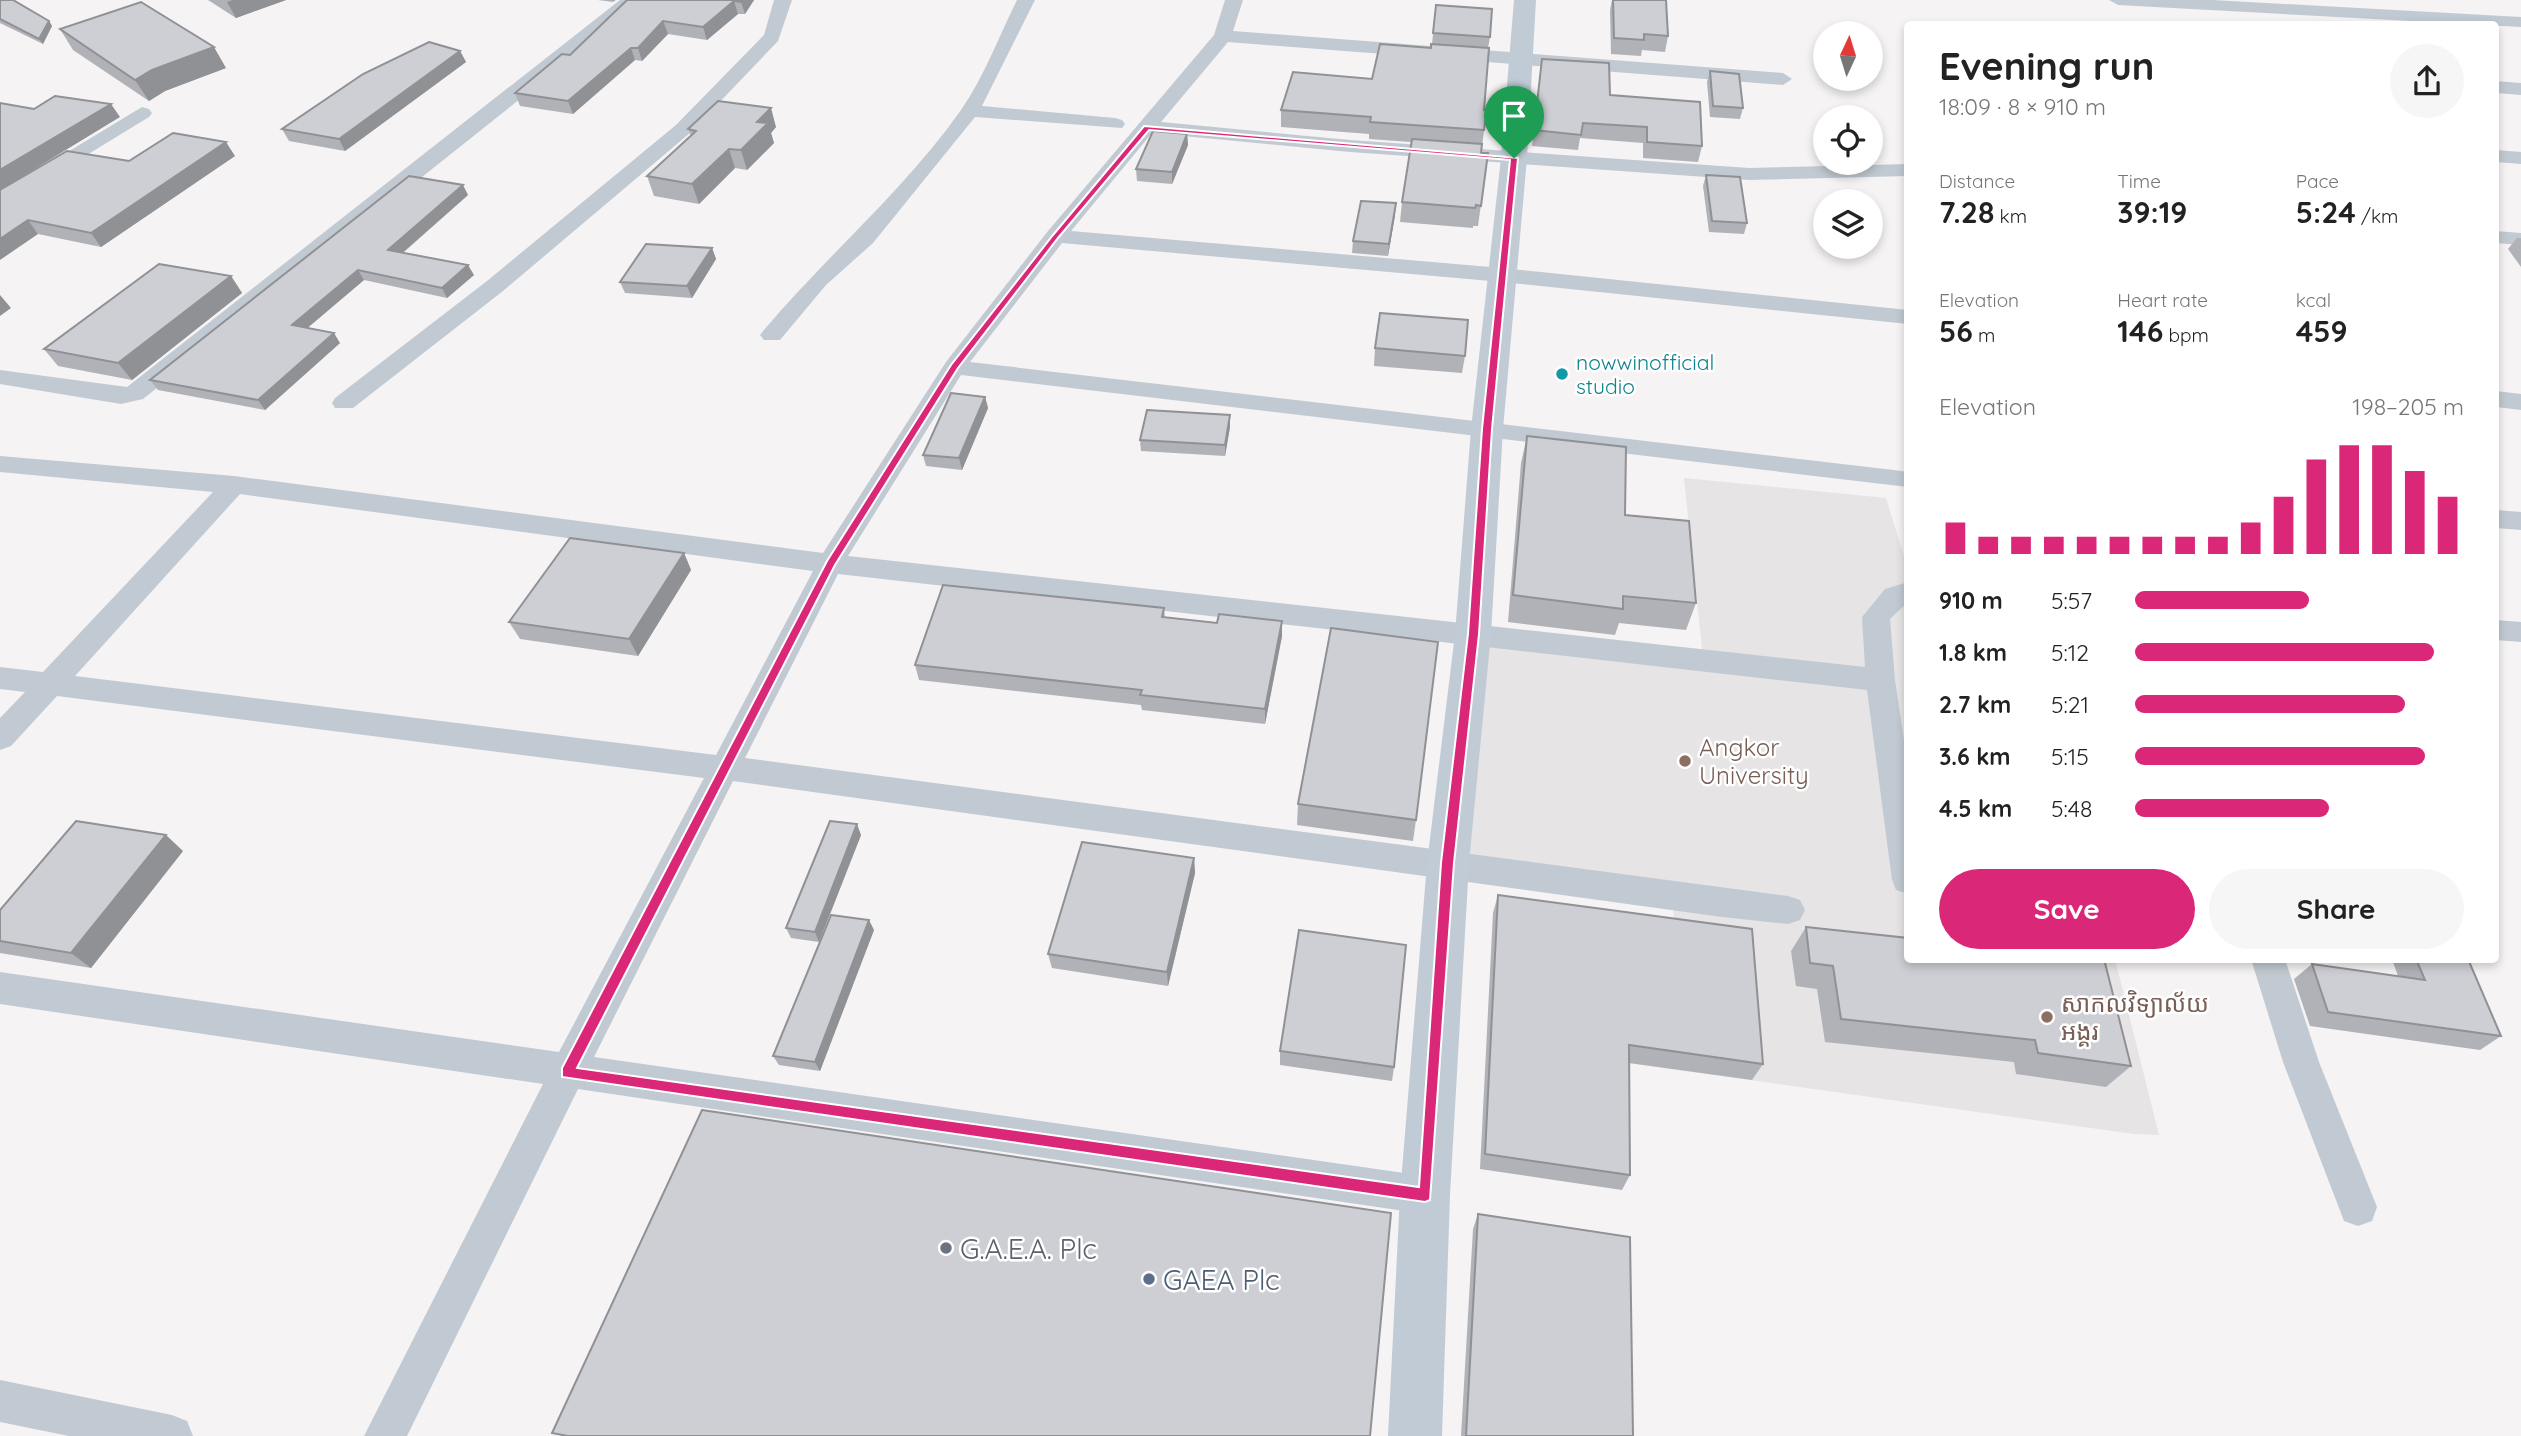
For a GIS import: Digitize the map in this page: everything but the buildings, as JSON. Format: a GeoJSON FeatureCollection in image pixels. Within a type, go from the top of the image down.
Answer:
{"type":"FeatureCollection","features":[{"type":"Feature","properties":{"kind":"street"},"geometry":{"type":"LineString","coordinates":[[0,377],[121,396],[134,394],[607,21],[630,0]]}},
{"type":"Feature","properties":{"kind":"street"},"geometry":{"type":"LineString","coordinates":[[344,403],[495,286],[683,129],[772,37],[783,0]]}},
{"type":"Feature","properties":{"kind":"street"},"geometry":{"type":"LineString","coordinates":[[772,335],[818,280],[865,238],[970,111],[1026,0]]}},
{"type":"Feature","properties":{"kind":"street"},"geometry":{"type":"LineString","coordinates":[[386,1436],[567,1073],[830,564],[954,367],[1056,236],[1223,36],[1234,0]]}},
{"type":"Feature","properties":{"kind":"street"},"geometry":{"type":"LineString","coordinates":[[1415,1436],[1425,1195],[1448,863],[1473,634],[1487,429],[1514,158],[1525,0]]}},
{"type":"Feature","properties":{"kind":"street"},"geometry":{"type":"LineString","coordinates":[[2118,0],[2343,6],[2451,21]]}},
{"type":"Feature","properties":{"kind":"street"},"geometry":{"type":"LineString","coordinates":[[2499,22],[2521,22]]}},
{"type":"Feature","properties":{"kind":"street"},"geometry":{"type":"LineString","coordinates":[[1223,36],[1783,79]]}},
{"type":"Feature","properties":{"kind":"street"},"geometry":{"type":"LineString","coordinates":[[2499,88],[2521,89]]}},
{"type":"Feature","properties":{"kind":"street"},"geometry":{"type":"LineString","coordinates":[[970,111],[1115,124]]}},
{"type":"Feature","properties":{"kind":"street"},"geometry":{"type":"LineString","coordinates":[[0,202],[142,113]]}},
{"type":"Feature","properties":{"kind":"street"},"geometry":{"type":"LineString","coordinates":[[1147,127],[1514,158],[1749,174],[1788,174],[1842,168],[1904,170]]}},
{"type":"Feature","properties":{"kind":"street"},"geometry":{"type":"LineString","coordinates":[[2499,156],[2521,158]]}},
{"type":"Feature","properties":{"kind":"street"},"geometry":{"type":"LineString","coordinates":[[1056,236],[1502,275],[1904,317]]}},
{"type":"Feature","properties":{"kind":"street"},"geometry":{"type":"LineString","coordinates":[[2499,237],[2521,239]]}},
{"type":"Feature","properties":{"kind":"street"},"geometry":{"type":"LineString","coordinates":[[954,367],[1902,480]]}},
{"type":"Feature","properties":{"kind":"street"},"geometry":{"type":"LineString","coordinates":[[2499,399],[2521,402]]}},
{"type":"Feature","properties":{"kind":"street"},"geometry":{"type":"LineString","coordinates":[[0,464],[234,485],[830,564],[1880,680]]}},
{"type":"Feature","properties":{"kind":"street"},"geometry":{"type":"LineString","coordinates":[[0,738],[234,485]]}},
{"type":"Feature","properties":{"kind":"street"},"geometry":{"type":"LineString","coordinates":[[2499,519],[2521,521]]}},
{"type":"Feature","properties":{"kind":"street"},"geometry":{"type":"LineString","coordinates":[[1904,593],[1895,596],[1876,617],[1880,680],[1904,851]]}},
{"type":"Feature","properties":{"kind":"street"},"geometry":{"type":"LineString","coordinates":[[2499,630],[2521,632]]}},
{"type":"Feature","properties":{"kind":"street"},"geometry":{"type":"LineString","coordinates":[[0,678],[723,767],[1448,863],[1672,898],[1788,910]]}},
{"type":"Feature","properties":{"kind":"street"},"geometry":{"type":"LineString","coordinates":[[2269,963],[2301,1062],[2358,1207]]}},
{"type":"Feature","properties":{"kind":"street"},"geometry":{"type":"LineString","coordinates":[[0,988],[567,1073],[1425,1195]]}},
{"type":"Feature","properties":{"kind":"street"},"geometry":{"type":"LineString","coordinates":[[0,1401],[172,1436]]}},
{"type":"Feature","properties":{"kind":"shaded area","name":"Angkor University"},"geometry":{"type":"Polygon","coordinates":[[[1684,478],[1886,498],[1904,556],[1904,963],[2116,963],[2159,1135],[2134,1134],[1621,1062],[1676,938],[1672,898],[1454,863],[1473,634],[1703,658],[1684,478]]]}},
{"type":"Feature","properties":{"kind":"place","name":"nowwinofficial studio"},"geometry":{"type":"Point","coordinates":[1562,374]}},
{"type":"Feature","properties":{"kind":"place","name":"Angkor University"},"geometry":{"type":"Point","coordinates":[1685,761]}},
{"type":"Feature","properties":{"kind":"place","name":"សាកលវិទ្យាល័យ អង្គរ"},"geometry":{"type":"Point","coordinates":[2047,1017]}},
{"type":"Feature","properties":{"kind":"place","name":"G.A.E.A. Plc"},"geometry":{"type":"Point","coordinates":[946,1248]}},
{"type":"Feature","properties":{"kind":"place","name":"GAEA Plc"},"geometry":{"type":"Point","coordinates":[1149,1279]}},
{"type":"Feature","properties":{"kind":"route"},"geometry":{"type":"LineString","coordinates":[[1147,127],[1514,158],[1487,429],[1473,634],[1448,863],[1425,1195],[567,1073],[830,564],[954,367],[1056,236],[1147,127]]}}]}
